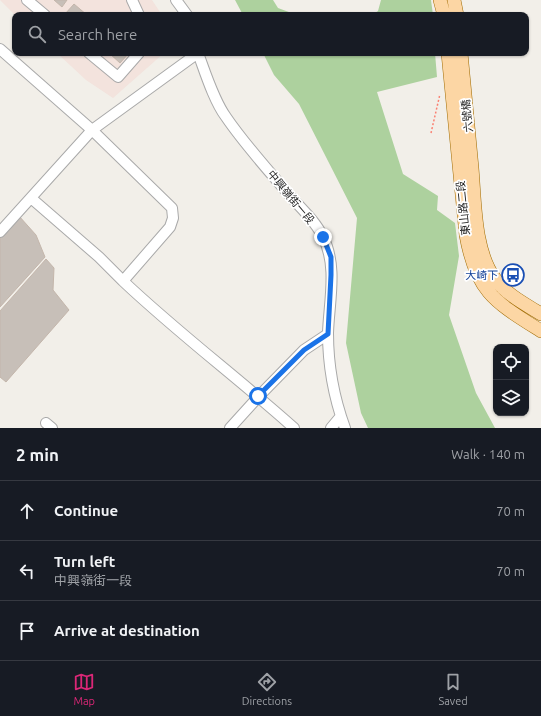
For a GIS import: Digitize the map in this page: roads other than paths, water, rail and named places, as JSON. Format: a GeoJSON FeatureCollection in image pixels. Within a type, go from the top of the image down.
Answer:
{"type":"FeatureCollection","features":[{"type":"Feature","properties":{"kind":"main road"},"geometry":{"type":"LineString","coordinates":[[440,0],[443,12]]}},
{"type":"Feature","properties":{"kind":"main road"},"geometry":{"type":"LineString","coordinates":[[454,0],[456,12]]}},
{"type":"Feature","properties":{"kind":"main road","name":"東山路二段"},"geometry":{"type":"LineString","coordinates":[[448,56],[466,235],[472,264],[486,290],[496,301],[541,331]]}},
{"type":"Feature","properties":{"kind":"main road","name":"六號橋"},"geometry":{"type":"LineString","coordinates":[[461,56],[473,179]]}},
{"type":"Feature","properties":{"kind":"main road","name":"東山路二段"},"geometry":{"type":"LineString","coordinates":[[473,179],[479,235],[482,251],[488,266],[495,279],[506,290],[541,314]]}},
{"type":"Feature","properties":{"kind":"street"},"geometry":{"type":"LineString","coordinates":[[27,0],[41,12]]}},
{"type":"Feature","properties":{"kind":"street"},"geometry":{"type":"LineString","coordinates":[[132,0],[138,12]]}},
{"type":"Feature","properties":{"kind":"street"},"geometry":{"type":"LineString","coordinates":[[176,0],[185,12]]}},
{"type":"Feature","properties":{"kind":"street"},"geometry":{"type":"LineString","coordinates":[[0,49],[92,130],[172,208],[173,218],[170,227],[123,281]]}},
{"type":"Feature","properties":{"kind":"street"},"geometry":{"type":"LineString","coordinates":[[93,56],[118,77],[136,56]]}},
{"type":"Feature","properties":{"kind":"street"},"geometry":{"type":"LineString","coordinates":[[0,232],[92,130],[194,56]]}},
{"type":"Feature","properties":{"kind":"street","name":"中興嶺街一段"},"geometry":{"type":"LineString","coordinates":[[199,56],[225,116],[312,221],[323,237],[331,257],[328,334],[332,377],[345,428]]}},
{"type":"Feature","properties":{"kind":"street"},"geometry":{"type":"LineString","coordinates":[[31,198],[98,257],[154,310],[258,396],[294,428]]}},
{"type":"Feature","properties":{"kind":"street"},"geometry":{"type":"LineString","coordinates":[[230,428],[258,396],[304,350],[328,334]]}},
{"type":"Feature","properties":{"kind":"street"},"geometry":{"type":"LineString","coordinates":[[331,428],[341,416]]}},
{"type":"Feature","properties":{"kind":"place","name":"大崎下"},"geometry":{"type":"Point","coordinates":[513,275]}}]}
